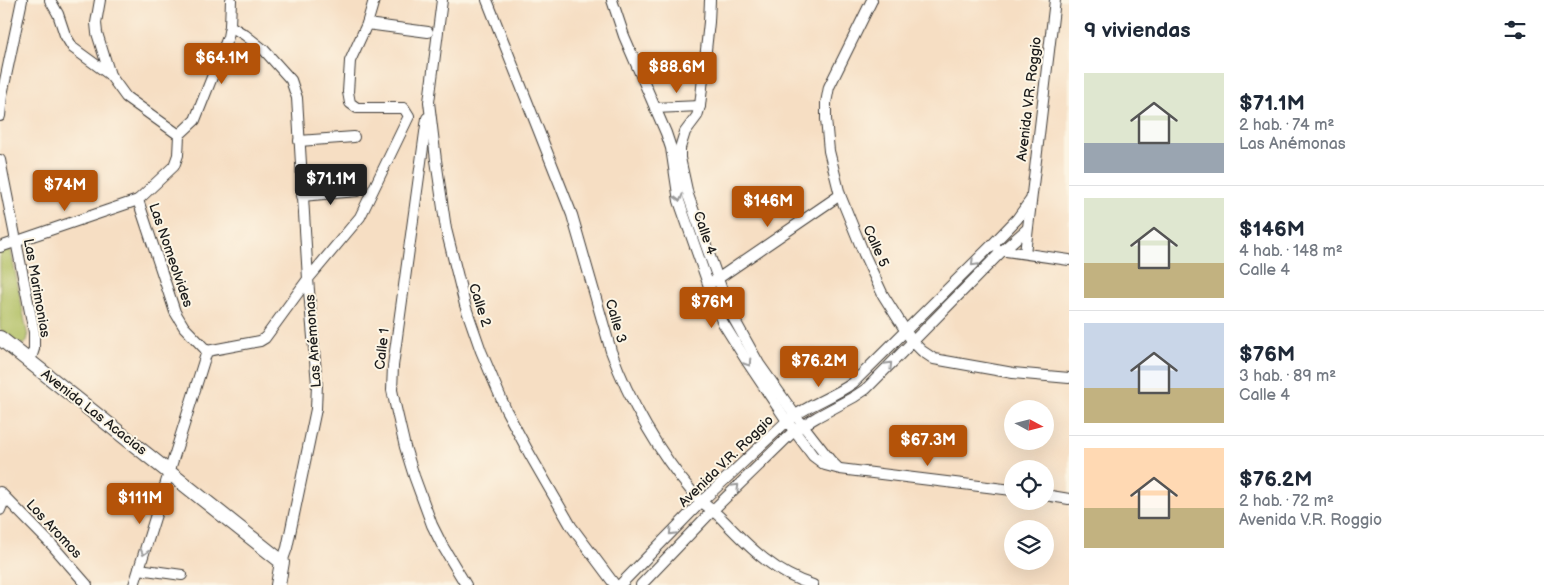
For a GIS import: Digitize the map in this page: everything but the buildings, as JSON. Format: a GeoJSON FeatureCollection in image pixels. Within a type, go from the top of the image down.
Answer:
{"type":"FeatureCollection","features":[{"type":"Feature","properties":{"kind":"street"},"geometry":{"type":"LineString","coordinates":[[0,116],[2,95],[22,0]]}},
{"type":"Feature","properties":{"kind":"street"},"geometry":{"type":"LineString","coordinates":[[50,0],[58,14],[65,35],[73,48],[110,75],[126,97],[179,135],[195,120],[228,37],[231,0]]}},
{"type":"Feature","properties":{"kind":"street"},"geometry":{"type":"LineString","coordinates":[[100,0],[96,23],[97,33],[110,75]]}},
{"type":"Feature","properties":{"kind":"street","name":"Las Anémonas"},"geometry":{"type":"LineString","coordinates":[[278,585],[316,409],[317,384],[308,278],[360,217],[409,116],[404,108],[357,108],[350,102],[348,92],[350,61],[367,24],[374,0]]}},
{"type":"Feature","properties":{"kind":"street","name":"Calle 2"},"geometry":{"type":"LineString","coordinates":[[442,0],[429,102],[446,229],[457,279],[489,370],[506,410],[558,506],[615,585]]}},
{"type":"Feature","properties":{"kind":"street","name":"Calle 3"},"geometry":{"type":"LineString","coordinates":[[487,0],[572,214],[618,372],[646,424],[679,474],[701,502],[719,516],[737,536],[760,556],[797,580],[813,585]]}},
{"type":"Feature","properties":{"kind":"street","name":"Calle 4"},"geometry":{"type":"LineString","coordinates":[[612,0],[624,36],[666,133],[671,148],[679,201],[713,281],[791,418],[799,427],[813,456],[831,467],[840,469],[1004,489]]}},
{"type":"Feature","properties":{"kind":"street"},"geometry":{"type":"LineString","coordinates":[[666,133],[685,132],[697,116],[700,106],[710,0]]}},
{"type":"Feature","properties":{"kind":"street","name":"Calle 5"},"geometry":{"type":"LineString","coordinates":[[872,0],[829,87],[826,103],[826,132],[840,195],[876,280],[905,331],[912,341],[928,356],[944,361],[1013,372],[1069,378]]}},
{"type":"Feature","properties":{"kind":"street","name":"Avenida V.R. Roggio"},"geometry":{"type":"LineString","coordinates":[[1025,253],[1055,0]]}},
{"type":"Feature","properties":{"kind":"street"},"geometry":{"type":"LineString","coordinates":[[367,24],[428,32]]}},
{"type":"Feature","properties":{"kind":"street"},"geometry":{"type":"LineString","coordinates":[[134,585],[207,351],[260,341],[265,338],[308,278],[297,98],[291,80],[264,50],[246,35],[230,26]]}},
{"type":"Feature","properties":{"kind":"street","name":"Calle 1"},"geometry":{"type":"LineString","coordinates":[[429,102],[393,366],[392,390],[403,440],[424,504],[442,545],[466,585]]}},
{"type":"Feature","properties":{"kind":"street"},"geometry":{"type":"LineString","coordinates":[[655,108],[700,106]]}},
{"type":"Feature","properties":{"kind":"street","name":"Calle 4"},"geometry":{"type":"LineString","coordinates":[[685,132],[680,148],[682,174],[713,281]]}},
{"type":"Feature","properties":{"kind":"street","name":"Las Nomeolvides"},"geometry":{"type":"LineString","coordinates":[[179,135],[178,154],[174,166],[138,200],[175,312],[184,326],[207,351]]}},
{"type":"Feature","properties":{"kind":"street"},"geometry":{"type":"LineString","coordinates":[[299,141],[354,137]]}},
{"type":"Feature","properties":{"kind":"street","name":"Las Marimonias"},"geometry":{"type":"LineString","coordinates":[[0,160],[34,332],[34,349],[30,361]]}},
{"type":"Feature","properties":{"kind":"street"},"geometry":{"type":"LineString","coordinates":[[422,162],[436,160]]}},
{"type":"Feature","properties":{"kind":"street"},"geometry":{"type":"LineString","coordinates":[[302,196],[357,191]]}},
{"type":"Feature","properties":{"kind":"street"},"geometry":{"type":"LineString","coordinates":[[713,281],[840,195]]}},
{"type":"Feature","properties":{"kind":"street"},"geometry":{"type":"LineString","coordinates":[[0,247],[138,200]]}},
{"type":"Feature","properties":{"kind":"street","name":"Avenida V.R. Roggio"},"geometry":{"type":"LineString","coordinates":[[620,585],[701,502],[791,418],[853,383],[992,245],[1017,219],[1030,201]]}},
{"type":"Feature","properties":{"kind":"street","name":"Avenida V.R. Roggio"},"geometry":{"type":"LineString","coordinates":[[641,585],[712,511],[799,427],[866,389],[1002,251],[1027,229]]}},
{"type":"Feature","properties":{"kind":"street"},"geometry":{"type":"LineString","coordinates":[[992,245],[1002,251],[1069,260]]}},
{"type":"Feature","properties":{"kind":"street","name":"Avenida Las Acacias"},"geometry":{"type":"LineString","coordinates":[[0,338],[282,562]]}},
{"type":"Feature","properties":{"kind":"street"},"geometry":{"type":"LineString","coordinates":[[0,510],[2,495]]}},
{"type":"Feature","properties":{"kind":"street","name":"Los Aromos"},"geometry":{"type":"LineString","coordinates":[[2,495],[52,545],[87,585]]}},
{"type":"Feature","properties":{"kind":"street"},"geometry":{"type":"LineString","coordinates":[[1054,496],[1069,499]]}},
{"type":"Feature","properties":{"kind":"street"},"geometry":{"type":"LineString","coordinates":[[139,569],[182,575]]}},
{"type":"Feature","properties":{"kind":"green space"},"geometry":{"type":"Polygon","coordinates":[[[7,249],[11,251],[28,337],[24,345],[0,329],[0,252],[7,249]]]}}]}
